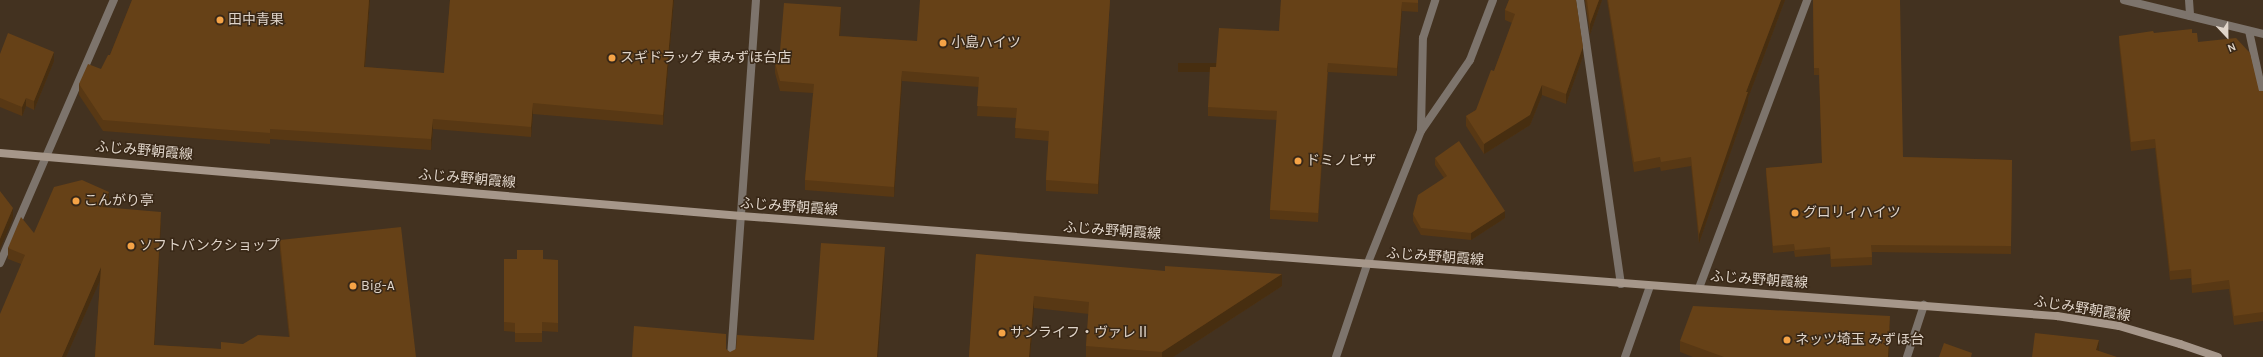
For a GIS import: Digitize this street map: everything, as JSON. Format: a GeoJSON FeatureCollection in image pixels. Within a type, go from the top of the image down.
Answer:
{"type":"FeatureCollection","features":[{"type":"Feature","properties":{"kind":"main road","name":"ふじみ野朝霞線"},"geometry":{"type":"LineString","coordinates":[[0,153],[741,216],[1368,265],[1621,284],[1699,288],[2057,316],[2119,326],[2218,357]]}},
{"type":"Feature","properties":{"kind":"street"},"geometry":{"type":"LineString","coordinates":[[0,263],[114,0]]}},
{"type":"Feature","properties":{"kind":"street"},"geometry":{"type":"LineString","coordinates":[[731,357],[756,0]]}},
{"type":"Feature","properties":{"kind":"street"},"geometry":{"type":"LineString","coordinates":[[1421,131],[1423,38],[1435,0]]}},
{"type":"Feature","properties":{"kind":"street"},"geometry":{"type":"LineString","coordinates":[[1336,357],[1368,265],[1421,131],[1470,60],[1493,0]]}},
{"type":"Feature","properties":{"kind":"street"},"geometry":{"type":"LineString","coordinates":[[1580,0],[1621,284]]}},
{"type":"Feature","properties":{"kind":"street"},"geometry":{"type":"LineString","coordinates":[[1699,288],[1807,0]]}},
{"type":"Feature","properties":{"kind":"street"},"geometry":{"type":"LineString","coordinates":[[2124,0],[2263,34]]}},
{"type":"Feature","properties":{"kind":"street"},"geometry":{"type":"LineString","coordinates":[[2189,0],[2190,16]]}},
{"type":"Feature","properties":{"kind":"street"},"geometry":{"type":"LineString","coordinates":[[2249,31],[2263,96]]}},
{"type":"Feature","properties":{"kind":"street"},"geometry":{"type":"LineString","coordinates":[[1625,357],[1650,286]]}},
{"type":"Feature","properties":{"kind":"street"},"geometry":{"type":"LineString","coordinates":[[1907,357],[1924,305]]}},
{"type":"Feature","properties":{"kind":"building"},"geometry":{"type":"Polygon","coordinates":[[[132,0],[369,0],[364,67],[444,73],[450,0],[673,0],[663,115],[533,103],[531,127],[433,119],[431,139],[270,129],[270,133],[103,120],[79,84],[88,64],[101,69],[108,55],[110,55],[132,0]]]}},
{"type":"Feature","properties":{"kind":"building"},"geometry":{"type":"Polygon","coordinates":[[[920,0],[1110,0],[1098,184],[1046,180],[1049,131],[1015,128],[1017,108],[977,106],[979,77],[902,71],[894,187],[805,180],[814,84],[780,81],[775,63],[780,51],[784,3],[841,7],[839,36],[917,41],[920,0]]]}},
{"type":"Feature","properties":{"kind":"building"},"geometry":{"type":"Polygon","coordinates":[[[1281,0],[1418,0],[1418,3],[1402,2],[1397,68],[1328,63],[1318,213],[1270,210],[1277,111],[1208,107],[1210,67],[1216,67],[1219,28],[1279,31],[1281,0]]]}},
{"type":"Feature","properties":{"kind":"building"},"geometry":{"type":"Polygon","coordinates":[[[1509,0],[1576,0],[1583,47],[1566,94],[1542,85],[1530,115],[1484,144],[1466,116],[1476,110],[1491,70],[1494,71],[1515,14],[1505,10],[1509,0]]]}},
{"type":"Feature","properties":{"kind":"building"},"geometry":{"type":"Polygon","coordinates":[[[1587,0],[1599,0],[1590,24],[1587,0]]]}},
{"type":"Feature","properties":{"kind":"building"},"geometry":{"type":"Polygon","coordinates":[[[1608,0],[1781,0],[1746,92],[1748,92],[1699,234],[1691,157],[1661,162],[1660,157],[1634,162],[1608,0]]]}},
{"type":"Feature","properties":{"kind":"building"},"geometry":{"type":"Polygon","coordinates":[[[1813,0],[1900,0],[1903,157],[2012,160],[2011,246],[1871,245],[1872,257],[1831,259],[1830,247],[1795,250],[1794,244],[1773,246],[1766,168],[1822,163],[1819,68],[1814,68],[1813,0]]]}},
{"type":"Feature","properties":{"kind":"building"},"geometry":{"type":"Polygon","coordinates":[[[2192,29],[2192,33],[2197,33],[2198,42],[2236,38],[2250,53],[2259,91],[2263,91],[2263,312],[2234,316],[2229,280],[2192,285],[2191,269],[2170,271],[2155,139],[2131,142],[2119,36],[2153,31],[2154,33],[2192,29]]]}},
{"type":"Feature","properties":{"kind":"building"},"geometry":{"type":"Polygon","coordinates":[[[8,33],[54,52],[34,101],[26,98],[22,107],[0,98],[0,54],[8,33]]]}},
{"type":"Feature","properties":{"kind":"building"},"geometry":{"type":"Polygon","coordinates":[[[1459,141],[1505,211],[1471,233],[1421,228],[1413,214],[1418,195],[1447,176],[1435,158],[1459,141]]]}},
{"type":"Feature","properties":{"kind":"building"},"geometry":{"type":"Polygon","coordinates":[[[82,180],[109,192],[102,207],[161,212],[154,345],[221,349],[221,342],[243,344],[258,335],[290,337],[280,240],[401,227],[416,357],[95,357],[101,267],[62,357],[0,357],[0,314],[25,255],[8,248],[21,217],[34,233],[54,187],[82,180]]]}},
{"type":"Feature","properties":{"kind":"building"},"geometry":{"type":"Polygon","coordinates":[[[0,191],[13,208],[0,239],[0,191]]]}},
{"type":"Feature","properties":{"kind":"building"},"geometry":{"type":"Polygon","coordinates":[[[821,243],[885,247],[877,357],[632,357],[634,326],[726,334],[726,349],[730,352],[736,349],[737,335],[814,340],[821,243]]]}},
{"type":"Feature","properties":{"kind":"building"},"geometry":{"type":"Polygon","coordinates":[[[517,250],[543,250],[543,259],[558,260],[558,323],[542,322],[542,333],[515,333],[515,323],[504,322],[504,259],[517,259],[517,250]]]}},
{"type":"Feature","properties":{"kind":"building"},"geometry":{"type":"Polygon","coordinates":[[[976,254],[1165,271],[1165,266],[1282,274],[1162,352],[1086,346],[1089,302],[1034,296],[1029,357],[969,357],[976,254]]]}},
{"type":"Feature","properties":{"kind":"building","name":"ネッツ埼玉 みずほ台"},"geometry":{"type":"Polygon","coordinates":[[[1693,306],[1890,316],[1888,357],[1724,357],[1680,341],[1693,306]]]}},
{"type":"Feature","properties":{"kind":"building"},"geometry":{"type":"Polygon","coordinates":[[[2035,333],[2099,340],[2096,350],[2117,357],[2032,357],[2035,333]]]}},
{"type":"Feature","properties":{"kind":"building"},"geometry":{"type":"Polygon","coordinates":[[[1944,343],[1972,353],[1971,357],[1939,357],[1944,343]]]}},
{"type":"Feature","properties":{"kind":"place","name":"田中青果"},"geometry":{"type":"Point","coordinates":[220,20]}},
{"type":"Feature","properties":{"kind":"place","name":"小島ハイツ"},"geometry":{"type":"Point","coordinates":[943,43]}},
{"type":"Feature","properties":{"kind":"place","name":"スギドラッグ 東みずほ台店"},"geometry":{"type":"Point","coordinates":[612,58]}},
{"type":"Feature","properties":{"kind":"place","name":"ドミノピザ"},"geometry":{"type":"Point","coordinates":[1298,161]}},
{"type":"Feature","properties":{"kind":"place","name":"こんがり亭"},"geometry":{"type":"Point","coordinates":[76,201]}},
{"type":"Feature","properties":{"kind":"place","name":"グロリィハイツ"},"geometry":{"type":"Point","coordinates":[1795,213]}},
{"type":"Feature","properties":{"kind":"place","name":"ソフトバンクショップ"},"geometry":{"type":"Point","coordinates":[131,246]}},
{"type":"Feature","properties":{"kind":"place","name":"Big-A"},"geometry":{"type":"Point","coordinates":[353,286]}},
{"type":"Feature","properties":{"kind":"place","name":"サンライフ・ヴァレⅡ"},"geometry":{"type":"Point","coordinates":[1002,333]}},
{"type":"Feature","properties":{"kind":"place","name":"ネッツ埼玉 みずほ台"},"geometry":{"type":"Point","coordinates":[1787,340]}}]}
